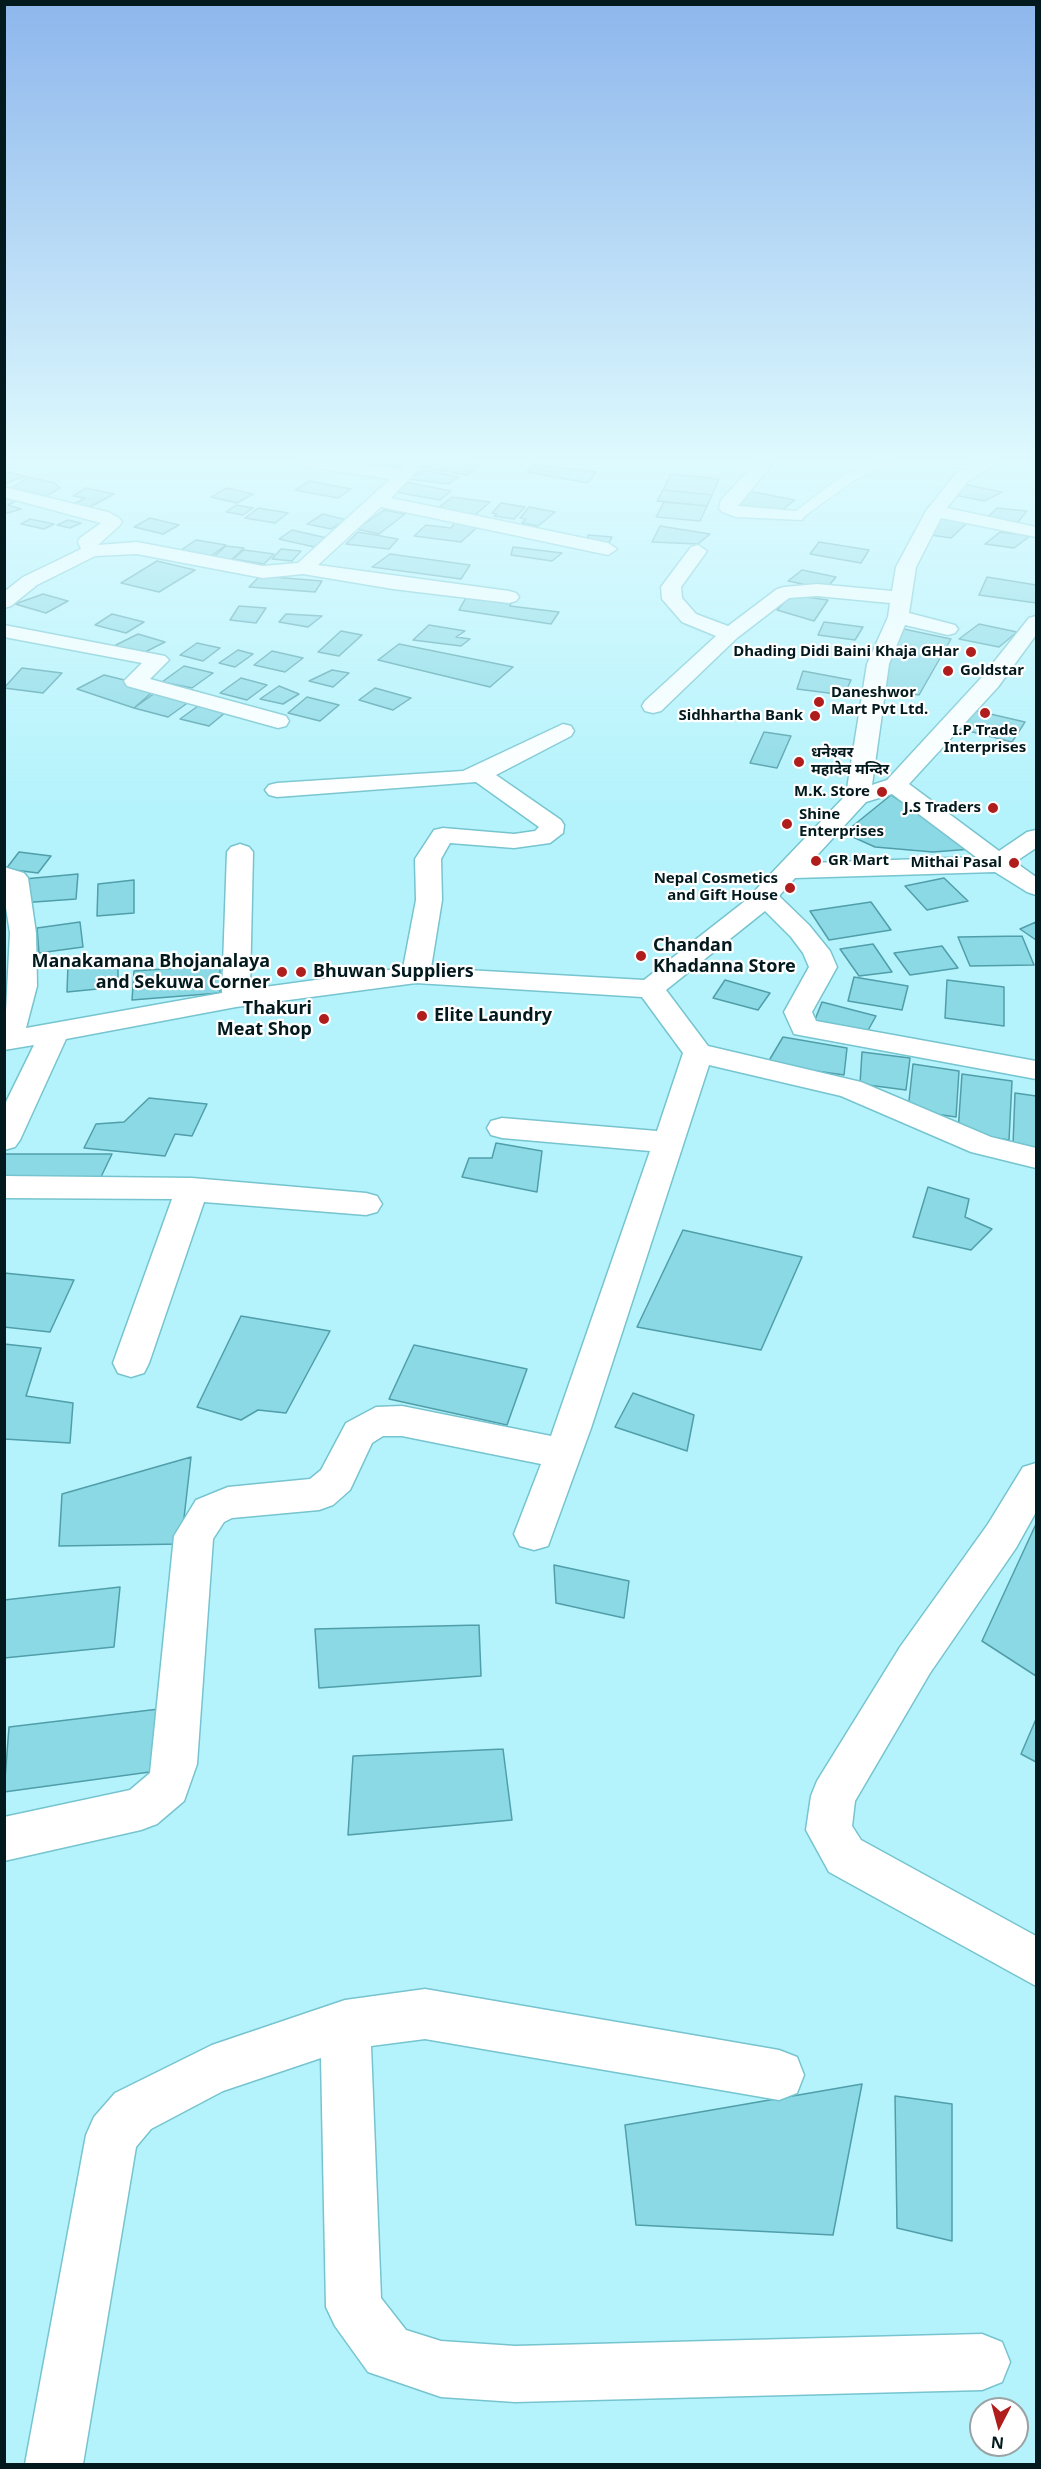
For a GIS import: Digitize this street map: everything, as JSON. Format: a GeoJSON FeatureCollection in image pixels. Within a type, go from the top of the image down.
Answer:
{"type":"FeatureCollection","features":[{"type":"Feature","properties":{"kind":"street"},"geometry":{"type":"LineString","coordinates":[[5,577],[30,581]]}},
{"type":"Feature","properties":{"kind":"street"},"geometry":{"type":"LineString","coordinates":[[4,603],[38,577]]}},
{"type":"Feature","properties":{"kind":"street"},"geometry":{"type":"LineString","coordinates":[[358,577],[509,597]]}},
{"type":"Feature","properties":{"kind":"street"},"geometry":{"type":"LineString","coordinates":[[678,577],[670,587],[672,599],[689,618],[730,634]]}},
{"type":"Feature","properties":{"kind":"street"},"geometry":{"type":"LineString","coordinates":[[858,797],[878,663],[900,608],[905,577]]}},
{"type":"Feature","properties":{"kind":"street"},"geometry":{"type":"LineString","coordinates":[[653,706],[730,634],[784,593],[817,590],[900,608],[948,629]]}},
{"type":"Feature","properties":{"kind":"street"},"geometry":{"type":"LineString","coordinates":[[4,875],[15,878],[23,933],[23,986],[6,1040],[236,999],[416,975],[651,989],[754,908],[858,797],[895,785],[990,682],[1036,621]]}},
{"type":"Feature","properties":{"kind":"street"},"geometry":{"type":"LineString","coordinates":[[4,630],[158,660],[135,681],[278,721]]}},
{"type":"Feature","properties":{"kind":"street"},"geometry":{"type":"LineString","coordinates":[[277,790],[463,778],[480,774],[563,731]]}},
{"type":"Feature","properties":{"kind":"street"},"geometry":{"type":"LineString","coordinates":[[416,975],[429,900],[428,859],[443,835],[514,841],[541,838],[551,833],[552,825],[480,774]]}},
{"type":"Feature","properties":{"kind":"street"},"geometry":{"type":"LineString","coordinates":[[895,785],[1036,887]]}},
{"type":"Feature","properties":{"kind":"street"},"geometry":{"type":"LineString","coordinates":[[788,871],[1000,863],[1036,837]]}},
{"type":"Feature","properties":{"kind":"street"},"geometry":{"type":"LineString","coordinates":[[236,999],[240,852]]}},
{"type":"Feature","properties":{"kind":"street"},"geometry":{"type":"LineString","coordinates":[[764,896],[800,931],[816,951],[823,967],[798,1012],[804,1028],[1036,1070]]}},
{"type":"Feature","properties":{"kind":"street"},"geometry":{"type":"LineString","coordinates":[[651,989],[698,1053],[850,1089],[982,1145],[1036,1158]]}},
{"type":"Feature","properties":{"kind":"street"},"geometry":{"type":"LineString","coordinates":[[4,1140],[56,1031]]}},
{"type":"Feature","properties":{"kind":"street"},"geometry":{"type":"LineString","coordinates":[[534,1534],[564,1454],[698,1053]]}},
{"type":"Feature","properties":{"kind":"street"},"geometry":{"type":"LineString","coordinates":[[502,1128],[668,1142]]}},
{"type":"Feature","properties":{"kind":"street"},"geometry":{"type":"LineString","coordinates":[[4,1187],[192,1189],[366,1204]]}},
{"type":"Feature","properties":{"kind":"street"},"geometry":{"type":"LineString","coordinates":[[131,1363],[192,1189]]}},
{"type":"Feature","properties":{"kind":"street"},"geometry":{"type":"LineString","coordinates":[[4,1839],[141,1809],[168,1786],[175,1764],[194,1536],[210,1510],[228,1503],[319,1494],[337,1479],[343,1460],[359,1433],[376,1422],[402,1421],[564,1454]]}},
{"type":"Feature","properties":{"kind":"street"},"geometry":{"type":"LineString","coordinates":[[1036,1478],[1002,1536],[915,1660],[833,1796],[829,1830],[845,1856],[1036,1962]]}},
{"type":"Feature","properties":{"kind":"street"},"geometry":{"type":"LineString","coordinates":[[54,2464],[112,2135],[133,2111],[212,2070],[345,2025],[424,2014],[779,2075]]}},
{"type":"Feature","properties":{"kind":"street"},"geometry":{"type":"LineString","coordinates":[[345,2025],[354,2307],[388,2352],[441,2369],[515,2374],[982,2362]]}},
{"type":"Feature","properties":{"kind":"building"},"geometry":{"type":"Polygon","coordinates":[[[130,577],[183,577],[159,592],[121,583],[130,577]]]}},
{"type":"Feature","properties":{"kind":"building"},"geometry":{"type":"Polygon","coordinates":[[[259,577],[322,581],[315,592],[249,587],[259,577]]]}},
{"type":"Feature","properties":{"kind":"building"},"geometry":{"type":"Polygon","coordinates":[[[793,577],[836,577],[826,589],[788,581],[793,577]]]}},
{"type":"Feature","properties":{"kind":"building"},"geometry":{"type":"Polygon","coordinates":[[[987,577],[1036,585],[1036,603],[979,595],[987,577]]]}},
{"type":"Feature","properties":{"kind":"building"},"geometry":{"type":"Polygon","coordinates":[[[43,594],[68,601],[46,613],[15,604],[43,594]]]}},
{"type":"Feature","properties":{"kind":"building"},"geometry":{"type":"Polygon","coordinates":[[[468,594],[512,600],[510,606],[559,612],[551,624],[459,610],[468,594]]]}},
{"type":"Feature","properties":{"kind":"building"},"geometry":{"type":"Polygon","coordinates":[[[791,595],[828,600],[814,621],[777,610],[791,595]]]}},
{"type":"Feature","properties":{"kind":"building"},"geometry":{"type":"Polygon","coordinates":[[[239,606],[266,608],[256,623],[230,620],[239,606]]]}},
{"type":"Feature","properties":{"kind":"building"},"geometry":{"type":"Polygon","coordinates":[[[112,614],[144,622],[126,633],[95,625],[112,614]]]}},
{"type":"Feature","properties":{"kind":"building"},"geometry":{"type":"Polygon","coordinates":[[[286,614],[322,616],[308,627],[279,622],[286,614]]]}},
{"type":"Feature","properties":{"kind":"building"},"geometry":{"type":"Polygon","coordinates":[[[824,622],[863,627],[855,640],[818,635],[824,622]]]}},
{"type":"Feature","properties":{"kind":"building"},"geometry":{"type":"Polygon","coordinates":[[[979,624],[1017,632],[999,647],[959,639],[979,624]]]}},
{"type":"Feature","properties":{"kind":"building"},"geometry":{"type":"Polygon","coordinates":[[[429,625],[465,631],[456,637],[470,639],[461,646],[413,640],[429,625]]]}},
{"type":"Feature","properties":{"kind":"building"},"geometry":{"type":"Polygon","coordinates":[[[899,628],[951,639],[919,695],[881,688],[899,628]]]}},
{"type":"Feature","properties":{"kind":"building"},"geometry":{"type":"Polygon","coordinates":[[[341,631],[362,635],[339,656],[318,652],[341,631]]]}},
{"type":"Feature","properties":{"kind":"building"},"geometry":{"type":"Polygon","coordinates":[[[138,634],[165,642],[143,653],[114,646],[138,634]]]}},
{"type":"Feature","properties":{"kind":"building"},"geometry":{"type":"Polygon","coordinates":[[[197,643],[220,648],[203,661],[180,655],[197,643]]]}},
{"type":"Feature","properties":{"kind":"building"},"geometry":{"type":"Polygon","coordinates":[[[399,644],[513,667],[490,687],[378,660],[399,644]]]}},
{"type":"Feature","properties":{"kind":"building"},"geometry":{"type":"Polygon","coordinates":[[[238,650],[253,654],[235,667],[219,663],[238,650]]]}},
{"type":"Feature","properties":{"kind":"building"},"geometry":{"type":"Polygon","coordinates":[[[272,651],[303,658],[285,672],[254,665],[272,651]]]}},
{"type":"Feature","properties":{"kind":"building"},"geometry":{"type":"Polygon","coordinates":[[[184,666],[213,673],[192,688],[162,682],[184,666]]]}},
{"type":"Feature","properties":{"kind":"building"},"geometry":{"type":"Polygon","coordinates":[[[22,668],[62,673],[43,693],[4,688],[22,668]]]}},
{"type":"Feature","properties":{"kind":"building"},"geometry":{"type":"Polygon","coordinates":[[[332,670],[349,673],[333,687],[309,681],[332,670]]]}},
{"type":"Feature","properties":{"kind":"building"},"geometry":{"type":"Polygon","coordinates":[[[803,671],[851,680],[844,695],[797,689],[803,671]]]}},
{"type":"Feature","properties":{"kind":"building"},"geometry":{"type":"Polygon","coordinates":[[[104,675],[157,688],[134,708],[77,689],[104,675]]]}},
{"type":"Feature","properties":{"kind":"building"},"geometry":{"type":"Polygon","coordinates":[[[241,678],[267,685],[247,700],[220,693],[241,678]]]}},
{"type":"Feature","properties":{"kind":"building"},"geometry":{"type":"Polygon","coordinates":[[[279,686],[299,694],[283,704],[260,699],[279,686]]]}},
{"type":"Feature","properties":{"kind":"building"},"geometry":{"type":"Polygon","coordinates":[[[375,688],[411,698],[393,710],[359,700],[375,688]]]}},
{"type":"Feature","properties":{"kind":"building"},"geometry":{"type":"Polygon","coordinates":[[[159,690],[193,699],[168,717],[134,708],[159,690]]]}},
{"type":"Feature","properties":{"kind":"building"},"geometry":{"type":"Polygon","coordinates":[[[307,697],[339,705],[320,721],[288,713],[307,697]]]}},
{"type":"Feature","properties":{"kind":"building"},"geometry":{"type":"Polygon","coordinates":[[[198,706],[226,712],[209,726],[180,719],[198,706]]]}},
{"type":"Feature","properties":{"kind":"building"},"geometry":{"type":"Polygon","coordinates":[[[973,710],[1025,722],[1012,742],[953,727],[973,710]]]}},
{"type":"Feature","properties":{"kind":"building"},"geometry":{"type":"Polygon","coordinates":[[[764,732],[791,736],[777,768],[750,763],[764,732]]]}},
{"type":"Feature","properties":{"kind":"building"},"geometry":{"type":"Polygon","coordinates":[[[891,795],[972,849],[933,852],[875,847],[844,833],[891,795]]]}},
{"type":"Feature","properties":{"kind":"building"},"geometry":{"type":"Polygon","coordinates":[[[19,852],[51,856],[38,873],[6,869],[19,852]]]}},
{"type":"Feature","properties":{"kind":"building"},"geometry":{"type":"Polygon","coordinates":[[[78,874],[76,899],[21,903],[24,879],[78,874]]]}},
{"type":"Feature","properties":{"kind":"building"},"geometry":{"type":"Polygon","coordinates":[[[944,878],[968,901],[927,910],[905,886],[944,878]]]}},
{"type":"Feature","properties":{"kind":"building"},"geometry":{"type":"Polygon","coordinates":[[[134,880],[134,913],[97,916],[98,884],[134,880]]]}},
{"type":"Feature","properties":{"kind":"building"},"geometry":{"type":"Polygon","coordinates":[[[871,902],[891,930],[829,940],[810,911],[871,902]]]}},
{"type":"Feature","properties":{"kind":"building"},"geometry":{"type":"Polygon","coordinates":[[[80,922],[83,947],[39,953],[37,928],[80,922]]]}},
{"type":"Feature","properties":{"kind":"building"},"geometry":{"type":"Polygon","coordinates":[[[1036,922],[1036,940],[1020,929],[1036,922]]]}},
{"type":"Feature","properties":{"kind":"building"},"geometry":{"type":"Polygon","coordinates":[[[1022,936],[1034,965],[970,966],[958,937],[1022,936]]]}},
{"type":"Feature","properties":{"kind":"building"},"geometry":{"type":"Polygon","coordinates":[[[873,944],[892,972],[859,976],[840,949],[873,944]]]}},
{"type":"Feature","properties":{"kind":"building"},"geometry":{"type":"Polygon","coordinates":[[[942,946],[958,968],[910,975],[894,953],[942,946]]]}},
{"type":"Feature","properties":{"kind":"building"},"geometry":{"type":"Polygon","coordinates":[[[118,959],[118,987],[67,992],[68,964],[118,959]]]}},
{"type":"Feature","properties":{"kind":"building"},"geometry":{"type":"Polygon","coordinates":[[[220,965],[220,993],[132,1000],[134,971],[220,965]]]}},
{"type":"Feature","properties":{"kind":"building"},"geometry":{"type":"Polygon","coordinates":[[[854,977],[908,986],[902,1010],[848,1001],[854,977]]]}},
{"type":"Feature","properties":{"kind":"building"},"geometry":{"type":"Polygon","coordinates":[[[725,980],[770,993],[758,1010],[713,998],[725,980]]]}},
{"type":"Feature","properties":{"kind":"building"},"geometry":{"type":"Polygon","coordinates":[[[947,980],[1004,987],[1004,1026],[945,1018],[947,980]]]}},
{"type":"Feature","properties":{"kind":"building"},"geometry":{"type":"Polygon","coordinates":[[[822,1002],[876,1016],[866,1034],[814,1022],[822,1002]]]}},
{"type":"Feature","properties":{"kind":"building"},"geometry":{"type":"Polygon","coordinates":[[[783,1037],[847,1048],[844,1075],[767,1064],[783,1037]]]}},
{"type":"Feature","properties":{"kind":"building"},"geometry":{"type":"Polygon","coordinates":[[[862,1052],[910,1058],[906,1090],[860,1084],[862,1052]]]}},
{"type":"Feature","properties":{"kind":"building"},"geometry":{"type":"Polygon","coordinates":[[[913,1064],[959,1071],[956,1117],[908,1110],[913,1064]]]}},
{"type":"Feature","properties":{"kind":"building"},"geometry":{"type":"Polygon","coordinates":[[[962,1074],[1012,1081],[1009,1140],[958,1132],[962,1074]]]}},
{"type":"Feature","properties":{"kind":"building"},"geometry":{"type":"Polygon","coordinates":[[[1015,1093],[1036,1096],[1036,1149],[1013,1145],[1015,1093]]]}},
{"type":"Feature","properties":{"kind":"building"},"geometry":{"type":"Polygon","coordinates":[[[149,1098],[207,1104],[192,1136],[175,1134],[165,1156],[84,1148],[96,1124],[124,1122],[149,1098]]]}},
{"type":"Feature","properties":{"kind":"building"},"geometry":{"type":"Polygon","coordinates":[[[496,1143],[542,1151],[537,1192],[462,1177],[469,1158],[492,1158],[496,1143]]]}},
{"type":"Feature","properties":{"kind":"building"},"geometry":{"type":"Polygon","coordinates":[[[4,1154],[112,1154],[99,1181],[4,1181],[4,1154]]]}},
{"type":"Feature","properties":{"kind":"building"},"geometry":{"type":"Polygon","coordinates":[[[928,1187],[969,1199],[965,1217],[992,1229],[971,1250],[913,1237],[928,1187]]]}},
{"type":"Feature","properties":{"kind":"building"},"geometry":{"type":"Polygon","coordinates":[[[683,1230],[802,1257],[761,1350],[637,1327],[683,1230]]]}},
{"type":"Feature","properties":{"kind":"building"},"geometry":{"type":"Polygon","coordinates":[[[4,1273],[74,1280],[50,1332],[4,1327],[4,1273]]]}},
{"type":"Feature","properties":{"kind":"building"},"geometry":{"type":"Polygon","coordinates":[[[241,1316],[330,1331],[286,1413],[258,1410],[241,1420],[197,1407],[241,1316]]]}},
{"type":"Feature","properties":{"kind":"building"},"geometry":{"type":"Polygon","coordinates":[[[4,1344],[41,1348],[26,1396],[73,1403],[70,1443],[4,1439],[4,1344]]]}},
{"type":"Feature","properties":{"kind":"building"},"geometry":{"type":"Polygon","coordinates":[[[414,1345],[527,1369],[507,1425],[389,1399],[414,1345]]]}},
{"type":"Feature","properties":{"kind":"building"},"geometry":{"type":"Polygon","coordinates":[[[633,1393],[694,1415],[687,1451],[615,1427],[633,1393]]]}},
{"type":"Feature","properties":{"kind":"building"},"geometry":{"type":"Polygon","coordinates":[[[191,1457],[181,1544],[59,1546],[62,1494],[191,1457]]]}},
{"type":"Feature","properties":{"kind":"building"},"geometry":{"type":"Polygon","coordinates":[[[1036,1524],[1036,1676],[982,1641],[1036,1524]]]}},
{"type":"Feature","properties":{"kind":"building"},"geometry":{"type":"Polygon","coordinates":[[[554,1565],[629,1581],[624,1618],[556,1603],[554,1565]]]}},
{"type":"Feature","properties":{"kind":"building"},"geometry":{"type":"Polygon","coordinates":[[[120,1587],[114,1647],[4,1658],[4,1600],[120,1587]]]}},
{"type":"Feature","properties":{"kind":"building"},"geometry":{"type":"Polygon","coordinates":[[[479,1625],[481,1676],[319,1688],[315,1629],[479,1625]]]}},
{"type":"Feature","properties":{"kind":"building"},"geometry":{"type":"Polygon","coordinates":[[[159,1709],[157,1771],[4,1792],[9,1727],[159,1709]]]}},
{"type":"Feature","properties":{"kind":"building"},"geometry":{"type":"Polygon","coordinates":[[[1036,1719],[1036,1762],[1021,1754],[1036,1719]]]}},
{"type":"Feature","properties":{"kind":"building"},"geometry":{"type":"Polygon","coordinates":[[[503,1749],[512,1820],[348,1835],[353,1756],[503,1749]]]}},
{"type":"Feature","properties":{"kind":"building"},"geometry":{"type":"Polygon","coordinates":[[[862,2084],[833,2235],[636,2225],[625,2125],[862,2084]]]}},
{"type":"Feature","properties":{"kind":"building"},"geometry":{"type":"Polygon","coordinates":[[[895,2096],[952,2104],[952,2241],[897,2228],[895,2096]]]}},
{"type":"Feature","properties":{"kind":"place","name":"Dhading Didi Baini Khaja GHar"},"geometry":{"type":"Point","coordinates":[971,652]}},
{"type":"Feature","properties":{"kind":"place","name":"Goldstar"},"geometry":{"type":"Point","coordinates":[948,671]}},
{"type":"Feature","properties":{"kind":"place","name":"Daneshwor Mart Pvt Ltd."},"geometry":{"type":"Point","coordinates":[819,702]}},
{"type":"Feature","properties":{"kind":"place","name":"I.P Trade Interprises"},"geometry":{"type":"Point","coordinates":[985,713]}},
{"type":"Feature","properties":{"kind":"place","name":"Sidhhartha Bank"},"geometry":{"type":"Point","coordinates":[815,716]}},
{"type":"Feature","properties":{"kind":"place","name":"धनेश्वर महादेव मन्दिर"},"geometry":{"type":"Point","coordinates":[799,762]}},
{"type":"Feature","properties":{"kind":"place","name":"M.K. Store"},"geometry":{"type":"Point","coordinates":[882,792]}},
{"type":"Feature","properties":{"kind":"place","name":"J.S Traders"},"geometry":{"type":"Point","coordinates":[993,808]}},
{"type":"Feature","properties":{"kind":"place","name":"Shine Enterprises"},"geometry":{"type":"Point","coordinates":[787,824]}},
{"type":"Feature","properties":{"kind":"place","name":"GR Mart"},"geometry":{"type":"Point","coordinates":[816,861]}},
{"type":"Feature","properties":{"kind":"place","name":"Mithai Pasal"},"geometry":{"type":"Point","coordinates":[1014,863]}},
{"type":"Feature","properties":{"kind":"place","name":"Nepal Cosmetics and Gift House"},"geometry":{"type":"Point","coordinates":[790,888]}},
{"type":"Feature","properties":{"kind":"place","name":"Chandan Khadanna Store"},"geometry":{"type":"Point","coordinates":[641,956]}},
{"type":"Feature","properties":{"kind":"place","name":"Manakamana Bhojanalaya and Sekuwa Corner"},"geometry":{"type":"Point","coordinates":[282,972]}},
{"type":"Feature","properties":{"kind":"place","name":"Bhuwan Suppliers"},"geometry":{"type":"Point","coordinates":[301,972]}},
{"type":"Feature","properties":{"kind":"place","name":"Elite Laundry"},"geometry":{"type":"Point","coordinates":[422,1016]}},
{"type":"Feature","properties":{"kind":"place","name":"Thakuri Meat Shop"},"geometry":{"type":"Point","coordinates":[324,1019]}}]}
